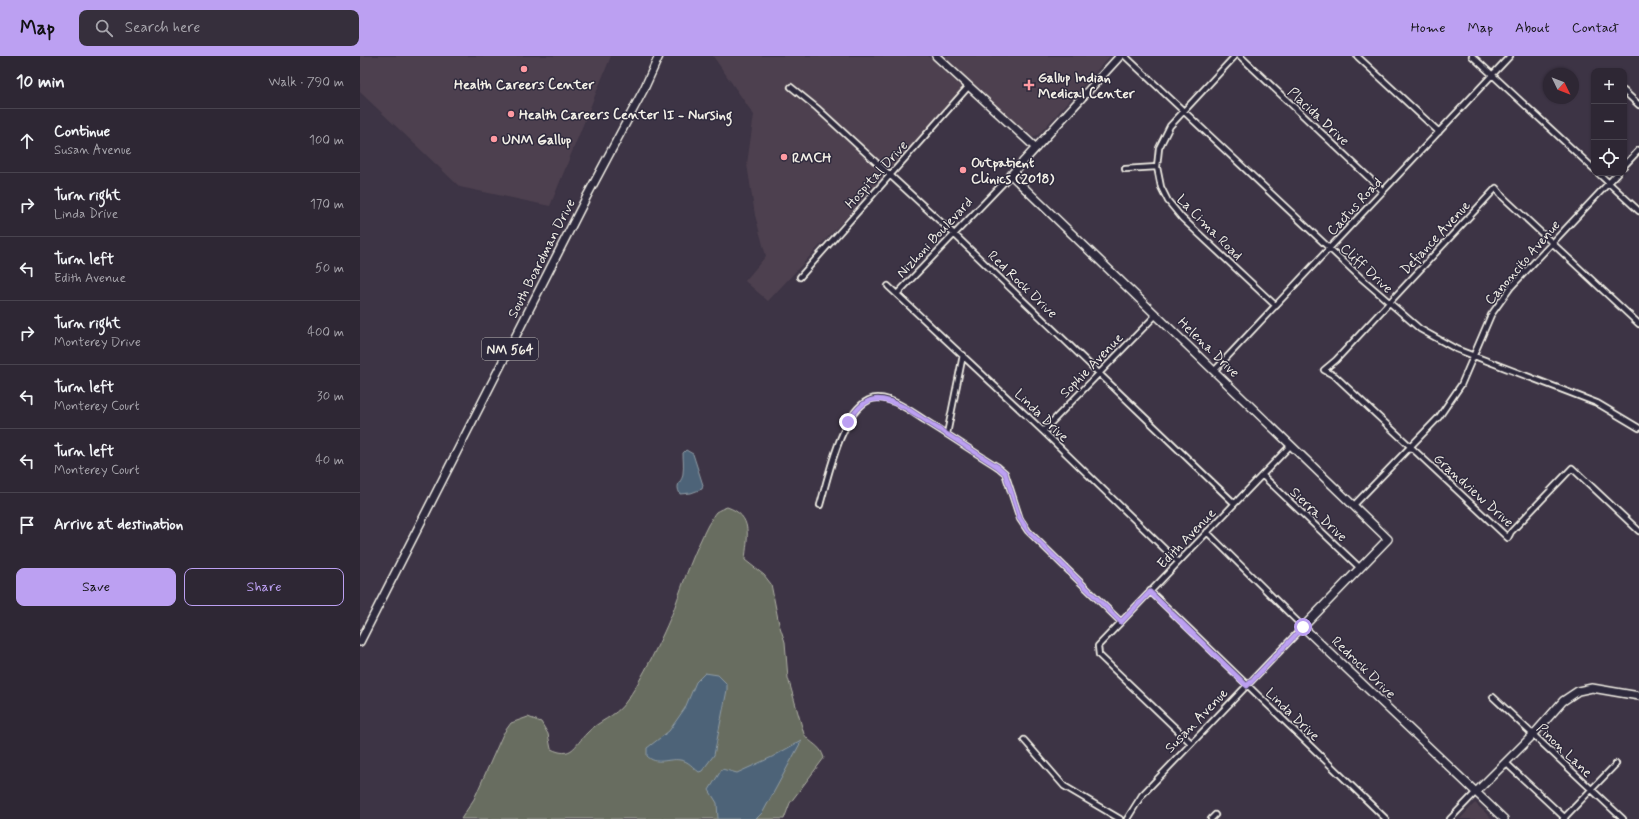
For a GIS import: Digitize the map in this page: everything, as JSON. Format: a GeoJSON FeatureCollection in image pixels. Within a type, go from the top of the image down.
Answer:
{"type":"FeatureCollection","features":[{"type":"Feature","properties":{"kind":"main road","name":"South Boardman Drive"},"geometry":{"type":"LineString","coordinates":[[360,642],[659,56]]}},
{"type":"Feature","properties":{"kind":"main road"},"geometry":{"type":"LineString","coordinates":[[936,56],[1036,148]]}},
{"type":"Feature","properties":{"kind":"main road","name":"Nizhoni Boulevard"},"geometry":{"type":"LineString","coordinates":[[1011,175],[1120,56]]}},
{"type":"Feature","properties":{"kind":"main road","name":"Helena Drive"},"geometry":{"type":"LineString","coordinates":[[1011,175],[1388,539]]}},
{"type":"Feature","properties":{"kind":"main road","name":"Susan Avenue"},"geometry":{"type":"LineString","coordinates":[[1303,627],[1388,539]]}},
{"type":"Feature","properties":{"kind":"main road","name":"Redrock Drive"},"geometry":{"type":"LineString","coordinates":[[1303,627],[1504,819]]}},
{"type":"Feature","properties":{"kind":"main road"},"geometry":{"type":"LineString","coordinates":[[1476,792],[1506,763],[1563,701],[1578,691],[1592,688],[1639,696]]}},
{"type":"Feature","properties":{"kind":"street","name":"Cliff Drive"},"geometry":{"type":"LineString","coordinates":[[1125,56],[1389,304],[1431,336],[1456,349],[1597,403],[1639,428]]}},
{"type":"Feature","properties":{"kind":"street","name":"La Cima Road"},"geometry":{"type":"LineString","coordinates":[[1235,56],[1170,126],[1159,148],[1157,168],[1161,187],[1168,201],[1182,218],[1276,306]]}},
{"type":"Feature","properties":{"kind":"street","name":"Placida Drive"},"geometry":{"type":"LineString","coordinates":[[1240,56],[1383,191]]}},
{"type":"Feature","properties":{"kind":"street"},"geometry":{"type":"LineString","coordinates":[[1357,56],[1439,132]]}},
{"type":"Feature","properties":{"kind":"street"},"geometry":{"type":"LineString","coordinates":[[1472,56],[1591,166]]}},
{"type":"Feature","properties":{"kind":"street","name":"Cactus Road"},"geometry":{"type":"LineString","coordinates":[[1214,370],[1276,306],[1510,56]]}},
{"type":"Feature","properties":{"kind":"street","name":"Hospital Drive"},"geometry":{"type":"LineString","coordinates":[[800,277],[969,86]]}},
{"type":"Feature","properties":{"kind":"street","name":"Red Rock Drive"},"geometry":{"type":"LineString","coordinates":[[791,87],[817,108],[954,234],[1234,503]]}},
{"type":"Feature","properties":{"kind":"street"},"geometry":{"type":"LineString","coordinates":[[1627,94],[1639,105]]}},
{"type":"Feature","properties":{"kind":"street"},"geometry":{"type":"LineString","coordinates":[[1627,163],[1639,150]]}},
{"type":"Feature","properties":{"kind":"street"},"geometry":{"type":"LineString","coordinates":[[1126,168],[1157,168]]}},
{"type":"Feature","properties":{"kind":"street","name":"Nizhoni Boulevard"},"geometry":{"type":"LineString","coordinates":[[898,294],[1011,175]]}},
{"type":"Feature","properties":{"kind":"street"},"geometry":{"type":"LineString","coordinates":[[1601,176],[1639,211]]}},
{"type":"Feature","properties":{"kind":"street","name":"Canoncito Avenue"},"geometry":{"type":"LineString","coordinates":[[1354,505],[1440,417],[1461,385],[1491,314],[1511,287],[1615,176]]}},
{"type":"Feature","properties":{"kind":"street","name":"Defiance Avenue"},"geometry":{"type":"LineString","coordinates":[[1324,370],[1336,360],[1389,304],[1496,188],[1503,197],[1552,243]]}},
{"type":"Feature","properties":{"kind":"street"},"geometry":{"type":"LineString","coordinates":[[1552,243],[1639,324]]}},
{"type":"Feature","properties":{"kind":"street","name":"Linda Drive"},"geometry":{"type":"LineString","coordinates":[[888,286],[963,355],[1178,562]]}},
{"type":"Feature","properties":{"kind":"street","name":"Sophie Avenue"},"geometry":{"type":"LineString","coordinates":[[1042,431],[1156,315]]}},
{"type":"Feature","properties":{"kind":"street"},"geometry":{"type":"LineString","coordinates":[[947,434],[963,355]]}},
{"type":"Feature","properties":{"kind":"street","name":"Grandview Drive"},"geometry":{"type":"LineString","coordinates":[[1324,370],[1335,376],[1508,538],[1511,532],[1572,468],[1639,531]]}},
{"type":"Feature","properties":{"kind":"street"},"geometry":{"type":"LineString","coordinates":[[820,506],[834,455],[848,422],[855,410],[868,400],[877,398],[890,400],[947,434],[1005,473],[1020,519],[1028,531],[1121,622]]}},
{"type":"Feature","properties":{"kind":"street","name":"Edith Avenue"},"geometry":{"type":"LineString","coordinates":[[1191,743],[1099,655],[1098,646],[1291,445]]}},
{"type":"Feature","properties":{"kind":"street","name":"Sierra Drive"},"geometry":{"type":"LineString","coordinates":[[1262,476],[1360,568]]}},
{"type":"Feature","properties":{"kind":"street","name":"Redrock Drive"},"geometry":{"type":"LineString","coordinates":[[1207,532],[1303,627]]}},
{"type":"Feature","properties":{"kind":"street","name":"Linda Drive"},"geometry":{"type":"LineString","coordinates":[[1150,592],[1386,819]]}},
{"type":"Feature","properties":{"kind":"street","name":"Susan Avenue"},"geometry":{"type":"LineString","coordinates":[[1127,819],[1142,795],[1303,627]]}},
{"type":"Feature","properties":{"kind":"street","name":"Pinon Lane"},"geometry":{"type":"LineString","coordinates":[[1493,696],[1623,819]]}},
{"type":"Feature","properties":{"kind":"street"},"geometry":{"type":"LineString","coordinates":[[1024,740],[1064,786],[1120,819]]}},
{"type":"Feature","properties":{"kind":"street"},"geometry":{"type":"LineString","coordinates":[[1506,763],[1564,818],[1616,764]]}},
{"type":"Feature","properties":{"kind":"street"},"geometry":{"type":"LineString","coordinates":[[1450,819],[1476,792]]}},
{"type":"Feature","properties":{"kind":"shaded area","name":"UNM Gallup"},"geometry":{"type":"Polygon","coordinates":[[[360,56],[611,56],[550,206],[460,187],[360,92],[360,56]]]}},
{"type":"Feature","properties":{"kind":"shaded area"},"geometry":{"type":"Polygon","coordinates":[[[713,56],[928,56],[963,88],[884,177],[768,301],[745,281],[766,256],[755,215],[747,164],[754,115],[713,56]]]}},
{"type":"Feature","properties":{"kind":"shaded area","name":"Gallup Indian Medical Center"},"geometry":{"type":"Polygon","coordinates":[[[943,56],[1110,56],[1038,135],[1030,137],[943,56]]]}},
{"type":"Feature","properties":{"kind":"shaded area"},"geometry":{"type":"Polygon","coordinates":[[[1475,803],[1492,819],[1460,819],[1475,803]]]}},
{"type":"Feature","properties":{"kind":"green space"},"geometry":{"type":"Polygon","coordinates":[[[727,507],[736,511],[745,522],[747,535],[745,560],[764,575],[771,584],[779,624],[785,642],[788,678],[804,734],[818,747],[824,758],[790,803],[784,819],[461,819],[474,799],[503,734],[511,723],[528,717],[541,722],[548,734],[551,749],[564,753],[572,750],[591,729],[621,708],[632,693],[658,645],[674,609],[685,577],[708,525],[716,512],[727,507]]]}},
{"type":"Feature","properties":{"kind":"water"},"geometry":{"type":"Polygon","coordinates":[[[686,450],[693,454],[703,485],[702,489],[691,493],[680,494],[678,485],[683,476],[683,453],[686,450]]]}},
{"type":"Feature","properties":{"kind":"water"},"geometry":{"type":"Polygon","coordinates":[[[705,673],[718,675],[727,684],[714,755],[702,771],[699,772],[683,761],[655,761],[651,759],[647,756],[647,748],[669,731],[685,708],[696,682],[705,673]]]}},
{"type":"Feature","properties":{"kind":"water"},"geometry":{"type":"Polygon","coordinates":[[[802,740],[763,812],[756,819],[718,819],[717,803],[709,790],[722,769],[737,773],[772,757],[802,740]]]}},
{"type":"Feature","properties":{"kind":"place","name":"Health Careers Center"},"geometry":{"type":"Point","coordinates":[524,69]}},
{"type":"Feature","properties":{"kind":"place","name":"Gallup Indian Medical Center"},"geometry":{"type":"Point","coordinates":[1029,85]}},
{"type":"Feature","properties":{"kind":"place","name":"Health Careers Center II - Nursing"},"geometry":{"type":"Point","coordinates":[511,114]}},
{"type":"Feature","properties":{"kind":"place","name":"UNM Gallup"},"geometry":{"type":"Point","coordinates":[494,139]}},
{"type":"Feature","properties":{"kind":"place","name":"RMCH"},"geometry":{"type":"Point","coordinates":[784,157]}},
{"type":"Feature","properties":{"kind":"place","name":"Outpatient Clinics (2018)"},"geometry":{"type":"Point","coordinates":[963,170]}},
{"type":"Feature","properties":{"kind":"route"},"geometry":{"type":"LineString","coordinates":[[848,422],[855,410],[868,400],[877,398],[890,400],[906,408],[998,467],[1005,473],[1020,519],[1028,531],[1121,622],[1150,592],[1247,686],[1303,627]]}}]}
